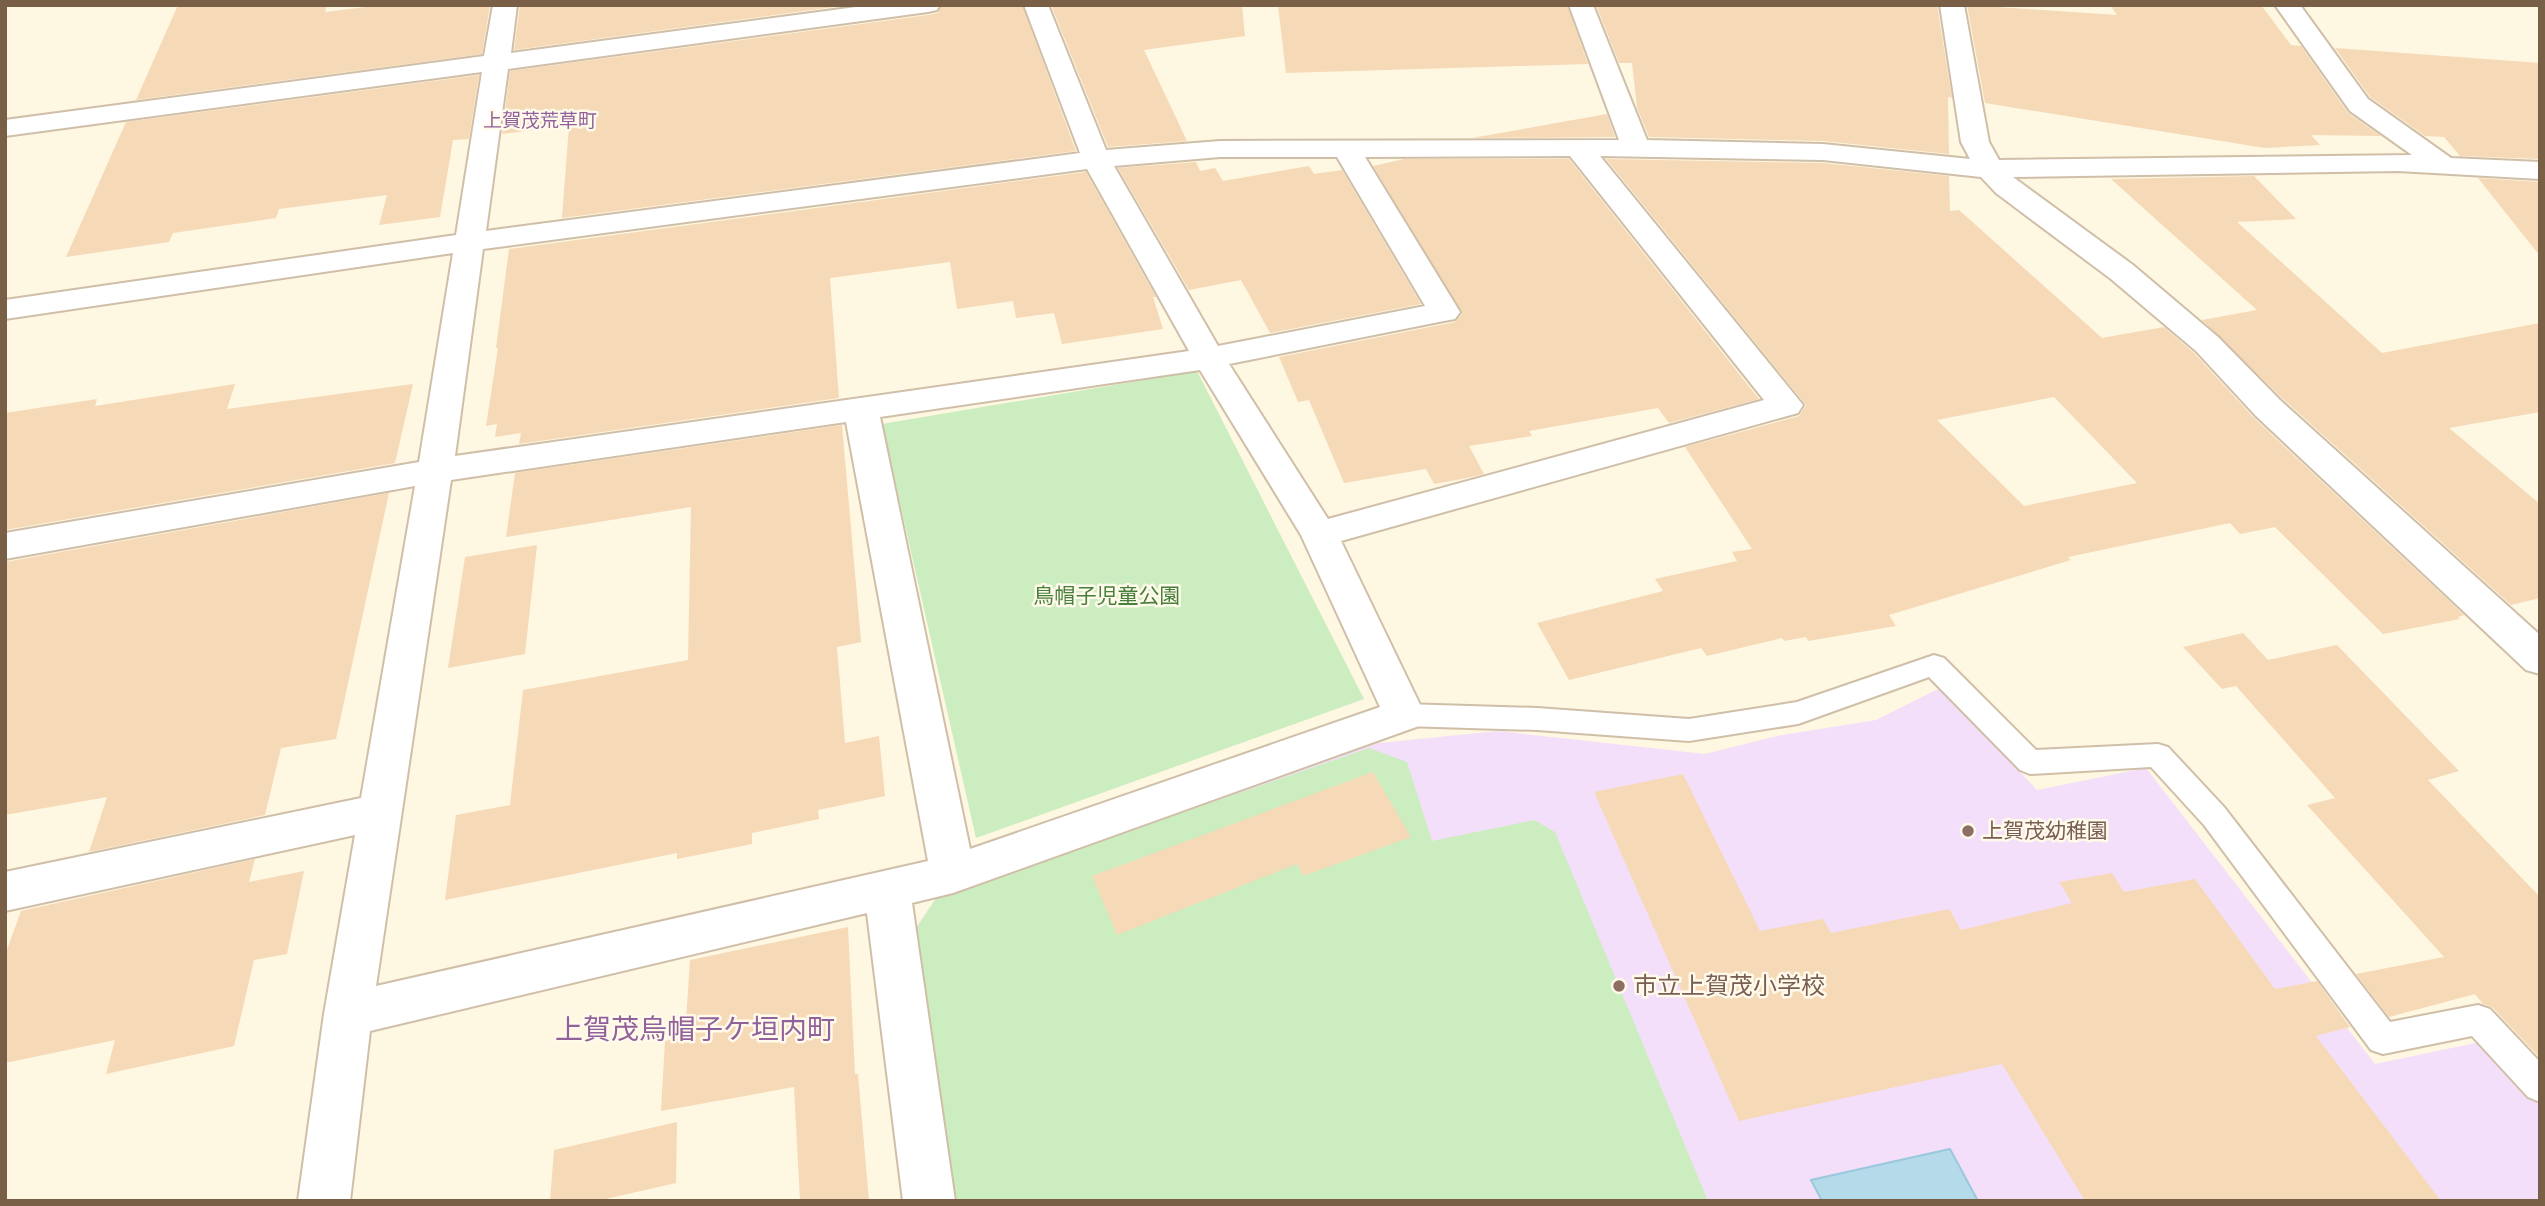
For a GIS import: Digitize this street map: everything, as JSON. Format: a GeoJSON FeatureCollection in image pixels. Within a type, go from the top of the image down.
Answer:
{"type":"FeatureCollection","features":[{"type":"Feature","properties":{"kind":"street"},"geometry":{"type":"LineString","coordinates":[[324,1201],[348,1014],[435,471],[505,5]]}},
{"type":"Feature","properties":{"kind":"street"},"geometry":{"type":"LineString","coordinates":[[5,128],[928,5]]}},
{"type":"Feature","properties":{"kind":"street"},"geometry":{"type":"LineString","coordinates":[[348,1014],[953,874],[1404,715],[1319,534],[1209,358],[1096,159],[1036,5]]}},
{"type":"Feature","properties":{"kind":"street"},"geometry":{"type":"LineString","coordinates":[[1581,5],[1636,148]]}},
{"type":"Feature","properties":{"kind":"street"},"geometry":{"type":"LineString","coordinates":[[1952,5],[1975,142],[1989,169],[2006,187],[2122,272],[2207,344],[2268,408],[2537,653]]}},
{"type":"Feature","properties":{"kind":"street"},"geometry":{"type":"LineString","coordinates":[[2287,5],[2359,106],[2445,166]]}},
{"type":"Feature","properties":{"kind":"street"},"geometry":{"type":"LineString","coordinates":[[5,546],[435,471],[1209,358],[1444,312],[1345,147]]}},
{"type":"Feature","properties":{"kind":"street"},"geometry":{"type":"LineString","coordinates":[[5,310],[469,242],[1096,159],[1220,149],[1636,148],[1823,152],[1989,169],[2398,163],[2540,171]]}},
{"type":"Feature","properties":{"kind":"street"},"geometry":{"type":"LineString","coordinates":[[1319,534],[1786,405],[1579,149]]}},
{"type":"Feature","properties":{"kind":"street"},"geometry":{"type":"LineString","coordinates":[[861,408],[953,874]]}},
{"type":"Feature","properties":{"kind":"street"},"geometry":{"type":"LineString","coordinates":[[5,892],[380,812]]}},
{"type":"Feature","properties":{"kind":"street"},"geometry":{"type":"LineString","coordinates":[[887,889],[929,1201]]}},
{"type":"Feature","properties":{"kind":"lane"},"geometry":{"type":"LineString","coordinates":[[1404,715],[1537,719],[1689,730],[1798,713],[1934,665],[2030,762],[2158,755],[2214,816],[2383,1039],[2478,1020],[2540,1086]]}},
{"type":"Feature","properties":{"kind":"shaded area","name":"市立上賀茂小学校"},"geometry":{"type":"Polygon","coordinates":[[[1940,688],[2037,790],[2146,768],[2375,1064],[2480,1042],[2540,1104],[2540,1201],[955,1201],[914,931],[937,897],[1369,744],[1498,731],[1705,754],[1777,736],[1876,720],[1940,688]]]}},
{"type":"Feature","properties":{"kind":"green space","name":"鳥帽子児童公園"},"geometry":{"type":"Polygon","coordinates":[[[1197,371],[1364,699],[976,838],[882,424],[1197,371]]]}},
{"type":"Feature","properties":{"kind":"green space"},"geometry":{"type":"Polygon","coordinates":[[[1369,748],[1407,762],[1432,841],[1534,820],[1555,832],[1708,1201],[955,1201],[914,931],[937,897],[1369,748]]]}},
{"type":"Feature","properties":{"kind":"water"},"geometry":{"type":"Polygon","coordinates":[[[1950,1149],[1978,1201],[1822,1201],[1811,1180],[1950,1149]]]}},
{"type":"Feature","properties":{"kind":"building"},"geometry":{"type":"Polygon","coordinates":[[[178,5],[327,5],[325,12],[382,5],[490,5],[482,54],[136,100],[178,5]]]}},
{"type":"Feature","properties":{"kind":"building"},"geometry":{"type":"Polygon","coordinates":[[[520,5],[849,5],[514,50],[520,5]]]}},
{"type":"Feature","properties":{"kind":"building"},"geometry":{"type":"Polygon","coordinates":[[[942,5],[1022,5],[1076,151],[562,218],[569,126],[502,134],[510,71],[928,15],[938,13],[942,5]]]}},
{"type":"Feature","properties":{"kind":"building"},"geometry":{"type":"Polygon","coordinates":[[[1051,5],[1242,5],[1245,36],[1144,50],[1187,141],[1108,147],[1051,5]]]}},
{"type":"Feature","properties":{"kind":"building"},"geometry":{"type":"Polygon","coordinates":[[[1278,5],[1567,5],[1588,64],[1286,73],[1278,5]]]}},
{"type":"Feature","properties":{"kind":"building"},"geometry":{"type":"Polygon","coordinates":[[[1596,5],[1937,5],[1952,98],[1948,97],[1949,154],[1823,141],[1649,137],[1637,108],[1632,63],[1619,63],[1596,5]]]}},
{"type":"Feature","properties":{"kind":"building"},"geometry":{"type":"Polygon","coordinates":[[[1967,5],[2117,15],[2110,5],[2261,5],[2291,45],[2301,46],[2348,113],[2381,136],[2311,135],[2320,145],[2265,148],[1985,103],[1967,5]]]}},
{"type":"Feature","properties":{"kind":"building"},"geometry":{"type":"Polygon","coordinates":[[[2335,48],[2540,63],[2540,159],[2460,156],[2444,137],[2425,136],[2370,97],[2335,48]]]}},
{"type":"Feature","properties":{"kind":"building"},"geometry":{"type":"Polygon","coordinates":[[[479,75],[469,139],[453,140],[440,217],[379,225],[387,195],[279,209],[276,218],[173,233],[169,242],[66,257],[126,122],[479,75]]]}},
{"type":"Feature","properties":{"kind":"building"},"geometry":{"type":"Polygon","coordinates":[[[1607,114],[1615,137],[1472,138],[1607,114]]]}},
{"type":"Feature","properties":{"kind":"building"},"geometry":{"type":"Polygon","coordinates":[[[1404,159],[1569,159],[1759,399],[1669,423],[1658,408],[1529,431],[1532,436],[1469,446],[1484,474],[1467,478],[1434,484],[1426,469],[1344,483],[1309,400],[1298,402],[1279,357],[1455,322],[1462,314],[1373,166],[1404,159]]]}},
{"type":"Feature","properties":{"kind":"building"},"geometry":{"type":"Polygon","coordinates":[[[1606,159],[1823,163],[1949,176],[1950,211],[1959,210],[2102,338],[2164,327],[2194,353],[2254,418],[2464,615],[2458,617],[2460,619],[2383,634],[2275,527],[2240,534],[2230,523],[2068,557],[2071,560],[1889,615],[1896,626],[1808,641],[1806,637],[1784,641],[1782,638],[1707,656],[1701,648],[1569,680],[1537,623],[1663,591],[1655,579],[1737,561],[1732,552],[1752,549],[1685,447],[1799,416],[1806,405],[1606,159]],[[2054,397],[1937,420],[2024,506],[2137,483],[2054,397]]]}},
{"type":"Feature","properties":{"kind":"building"},"geometry":{"type":"Polygon","coordinates":[[[1196,162],[1200,171],[1215,168],[1223,181],[1309,166],[1314,174],[1342,170],[1421,304],[1270,333],[1241,280],[1189,290],[1118,168],[1196,162]]]}},
{"type":"Feature","properties":{"kind":"building"},"geometry":{"type":"Polygon","coordinates":[[[1086,172],[1156,297],[1153,297],[1163,329],[1062,344],[1054,313],[1016,318],[1013,301],[957,309],[950,262],[830,278],[839,398],[519,444],[521,433],[495,437],[497,424],[486,426],[509,249],[1086,172]]]}},
{"type":"Feature","properties":{"kind":"building"},"geometry":{"type":"Polygon","coordinates":[[[2254,176],[2296,219],[2237,222],[2382,353],[2540,323],[2540,412],[2449,428],[2540,504],[2540,598],[2511,605],[2282,398],[2202,320],[2257,310],[2111,179],[2254,176]]]}},
{"type":"Feature","properties":{"kind":"building"},"geometry":{"type":"Polygon","coordinates":[[[2478,178],[2540,182],[2540,256],[2478,178]]]}},
{"type":"Feature","properties":{"kind":"building"},"geometry":{"type":"Polygon","coordinates":[[[235,384],[227,409],[413,384],[395,463],[5,530],[5,413],[97,399],[95,406],[235,384]]]}},
{"type":"Feature","properties":{"kind":"building"},"geometry":{"type":"Polygon","coordinates":[[[842,425],[861,642],[837,647],[845,743],[879,736],[885,796],[818,810],[819,819],[752,833],[752,844],[677,859],[677,853],[445,900],[456,815],[510,805],[523,690],[688,660],[691,507],[506,537],[515,473],[842,425]]]}},
{"type":"Feature","properties":{"kind":"building"},"geometry":{"type":"Polygon","coordinates":[[[389,493],[336,739],[281,748],[265,815],[89,852],[107,797],[5,815],[5,562],[389,493]]]}},
{"type":"Feature","properties":{"kind":"building"},"geometry":{"type":"Polygon","coordinates":[[[537,545],[525,654],[448,668],[465,557],[537,545]]]}},
{"type":"Feature","properties":{"kind":"building"},"geometry":{"type":"Polygon","coordinates":[[[2243,633],[2268,660],[2337,645],[2459,771],[2428,780],[2540,897],[2540,1058],[2492,1007],[2483,1004],[2475,994],[2389,1017],[2356,974],[2444,957],[2307,805],[2335,798],[2236,686],[2222,689],[2183,647],[2243,633]]]}},
{"type":"Feature","properties":{"kind":"building"},"geometry":{"type":"Polygon","coordinates":[[[1373,772],[1411,837],[1303,876],[1297,864],[1117,935],[1092,876],[1373,772]]]}},
{"type":"Feature","properties":{"kind":"building"},"geometry":{"type":"Polygon","coordinates":[[[1683,774],[1760,931],[1823,919],[1831,933],[1949,909],[1961,930],[2072,903],[2059,882],[2112,873],[2124,892],[2195,879],[2275,989],[2317,981],[2350,1027],[2316,1036],[2441,1201],[2085,1201],[2002,1064],[1739,1121],[1594,792],[1683,774]]]}},
{"type":"Feature","properties":{"kind":"building"},"geometry":{"type":"Polygon","coordinates":[[[255,859],[249,882],[304,871],[287,954],[254,960],[234,1046],[106,1074],[115,1040],[5,1063],[5,955],[21,911],[255,859]]]}},
{"type":"Feature","properties":{"kind":"building"},"geometry":{"type":"Polygon","coordinates":[[[848,927],[855,1074],[858,1074],[869,1201],[800,1201],[794,1087],[661,1111],[665,1041],[685,1037],[690,960],[848,927]]]}},
{"type":"Feature","properties":{"kind":"building"},"geometry":{"type":"Polygon","coordinates":[[[677,1122],[676,1183],[597,1201],[550,1201],[554,1150],[677,1122]]]}},
{"type":"Feature","properties":{"kind":"place","name":"上賀茂幼稚園"},"geometry":{"type":"Point","coordinates":[1968,831]}},
{"type":"Feature","properties":{"kind":"place","name":"市立上賀茂小学校"},"geometry":{"type":"Point","coordinates":[1619,986]}},
{"type":"Feature","properties":{"kind":"district","name":"上賀茂荒草町"},"geometry":{"type":"Point","coordinates":[540,120]}},
{"type":"Feature","properties":{"kind":"district","name":"上賀茂烏帽子ケ垣内町"},"geometry":{"type":"Point","coordinates":[695,1029]}}]}
